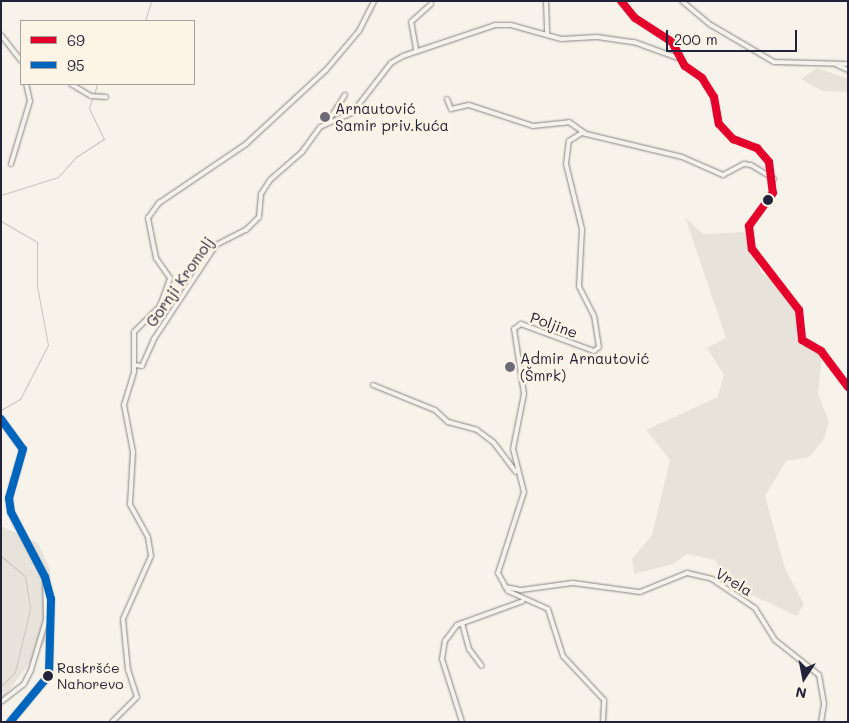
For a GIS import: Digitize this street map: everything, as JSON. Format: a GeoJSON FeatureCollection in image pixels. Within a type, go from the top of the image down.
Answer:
{"type":"FeatureCollection","features":[{"type":"Feature","properties":{"kind":"street"},"geometry":{"type":"LineString","coordinates":[[112,722],[137,697],[128,670],[123,618],[151,556],[148,537],[130,504],[133,452],[124,405],[134,364],[134,332],[160,306],[170,278],[156,258],[148,218],[159,203],[228,155],[326,70],[359,31],[374,1]]}},
{"type":"Feature","properties":{"kind":"street"},"geometry":{"type":"LineString","coordinates":[[546,1],[547,35]]}},
{"type":"Feature","properties":{"kind":"street"},"geometry":{"type":"LineString","coordinates":[[621,1],[635,18],[672,42],[681,59],[710,91],[719,124],[733,138],[757,148],[769,162],[774,179],[768,205],[749,226],[752,248],[799,310],[802,340],[821,351],[848,387]]}},
{"type":"Feature","properties":{"kind":"street"},"geometry":{"type":"LineString","coordinates":[[682,1],[711,25],[774,62],[848,64]]}},
{"type":"Feature","properties":{"kind":"street"},"geometry":{"type":"LineString","coordinates":[[416,49],[411,22],[431,4]]}},
{"type":"Feature","properties":{"kind":"street","name":"Gornji Kromolj"},"geometry":{"type":"LineString","coordinates":[[134,364],[142,366],[154,339],[216,245],[256,221],[261,194],[270,180],[326,124],[353,112],[391,63],[416,49],[495,25],[528,27],[547,35],[634,42],[681,59]]}},
{"type":"Feature","properties":{"kind":"street"},"geometry":{"type":"LineString","coordinates":[[1,35],[20,60]]}},
{"type":"Feature","properties":{"kind":"street"},"geometry":{"type":"LineString","coordinates":[[835,65],[848,70]]}},
{"type":"Feature","properties":{"kind":"street"},"geometry":{"type":"LineString","coordinates":[[11,164],[30,102],[26,85]]}},
{"type":"Feature","properties":{"kind":"street"},"geometry":{"type":"LineString","coordinates":[[73,85],[94,97],[106,97]]}},
{"type":"Feature","properties":{"kind":"street"},"geometry":{"type":"LineString","coordinates":[[326,124],[345,95]]}},
{"type":"Feature","properties":{"kind":"street"},"geometry":{"type":"LineString","coordinates":[[447,99],[451,109],[469,106],[533,126],[569,122],[586,134],[682,157],[723,175],[744,164],[751,165],[774,179]]}},
{"type":"Feature","properties":{"kind":"street","name":"Poljine"},"geometry":{"type":"LineString","coordinates":[[505,587],[498,567],[524,492],[517,474],[513,449],[524,394],[514,329],[521,324],[594,351],[599,348],[594,316],[579,287],[582,229],[566,164],[569,141],[574,134],[586,134]]}},
{"type":"Feature","properties":{"kind":"street"},"geometry":{"type":"LineString","coordinates":[[373,384],[435,410],[448,422],[477,430],[494,444],[517,474]]}},
{"type":"Feature","properties":{"kind":"street"},"geometry":{"type":"LineString","coordinates":[[1,419],[21,444],[23,455],[9,498],[11,512],[45,577],[51,599],[49,674],[10,722]]}},
{"type":"Feature","properties":{"kind":"street","name":"Vrela"},"geometry":{"type":"LineString","coordinates":[[505,587],[521,590],[573,583],[640,592],[687,573],[712,579],[755,608],[775,640],[819,675],[824,704],[821,722]]}},
{"type":"Feature","properties":{"kind":"street"},"geometry":{"type":"LineString","coordinates":[[1,702],[24,684],[31,670],[46,620],[45,577]]}},
{"type":"Feature","properties":{"kind":"street"},"geometry":{"type":"LineString","coordinates":[[505,587],[523,600],[548,609],[564,656],[604,700],[603,722]]}},
{"type":"Feature","properties":{"kind":"street"},"geometry":{"type":"LineString","coordinates":[[462,722],[441,652],[462,623],[523,600]]}},
{"type":"Feature","properties":{"kind":"street"},"geometry":{"type":"LineString","coordinates":[[462,623],[469,649],[482,666]]}},
{"type":"Feature","properties":{"kind":"shaded area"},"geometry":{"type":"Polygon","coordinates":[[[817,68],[848,79],[848,92],[822,91],[801,79],[817,68]]]}},
{"type":"Feature","properties":{"kind":"shaded area"},"geometry":{"type":"Polygon","coordinates":[[[685,217],[703,234],[745,232],[761,272],[784,290],[798,320],[802,344],[822,355],[818,394],[829,422],[823,441],[809,457],[786,461],[765,496],[785,569],[804,604],[797,616],[726,583],[715,560],[687,554],[673,564],[634,574],[632,559],[652,535],[670,460],[646,430],[718,397],[724,375],[707,348],[726,338],[685,217]]]}},
{"type":"Feature","properties":{"kind":"shaded area"},"geometry":{"type":"Polygon","coordinates":[[[1,526],[38,543],[50,569],[54,630],[1,701],[1,526]]]}},
{"type":"Feature","properties":{"kind":"waterway"},"geometry":{"type":"LineString","coordinates":[[145,20],[151,1]]}},
{"type":"Feature","properties":{"kind":"waterway"},"geometry":{"type":"LineString","coordinates":[[94,95],[97,85]]}},
{"type":"Feature","properties":{"kind":"waterway"},"geometry":{"type":"LineString","coordinates":[[1,195],[58,177],[76,157],[104,139],[89,108],[92,99]]}},
{"type":"Feature","properties":{"kind":"waterway"},"geometry":{"type":"LineString","coordinates":[[1,221],[37,242],[37,286],[48,345],[20,399],[1,410]]}},
{"type":"Feature","properties":{"kind":"waterway"},"geometry":{"type":"LineString","coordinates":[[1,513],[1,535]]}},
{"type":"Feature","properties":{"kind":"waterway"},"geometry":{"type":"LineString","coordinates":[[1,556],[25,576],[30,609],[15,672],[1,686]]}},
{"type":"Feature","properties":{"kind":"transit line","name":"69"},"geometry":{"type":"LineString","coordinates":[[621,1],[635,18],[672,42],[685,66],[702,78],[714,97],[719,124],[733,139],[757,148],[769,162],[773,193],[749,226],[752,249],[799,310],[802,340],[821,351],[848,387]]}},
{"type":"Feature","properties":{"kind":"transit line","name":"95"},"geometry":{"type":"LineString","coordinates":[[1,419],[23,449],[9,498],[11,512],[45,577],[51,599],[49,675],[10,722]]}},
{"type":"Feature","properties":{"kind":"place","name":"Arnautović Samir priv.kuća"},"geometry":{"type":"Point","coordinates":[325,117]}},
{"type":"Feature","properties":{"kind":"place","name":"Admir Arnautović (Šmrk)"},"geometry":{"type":"Point","coordinates":[510,367]}},
{"type":"Feature","properties":{"kind":"place","name":"Raskršće Nahorevo"},"geometry":{"type":"Point","coordinates":[48,676]}}]}
